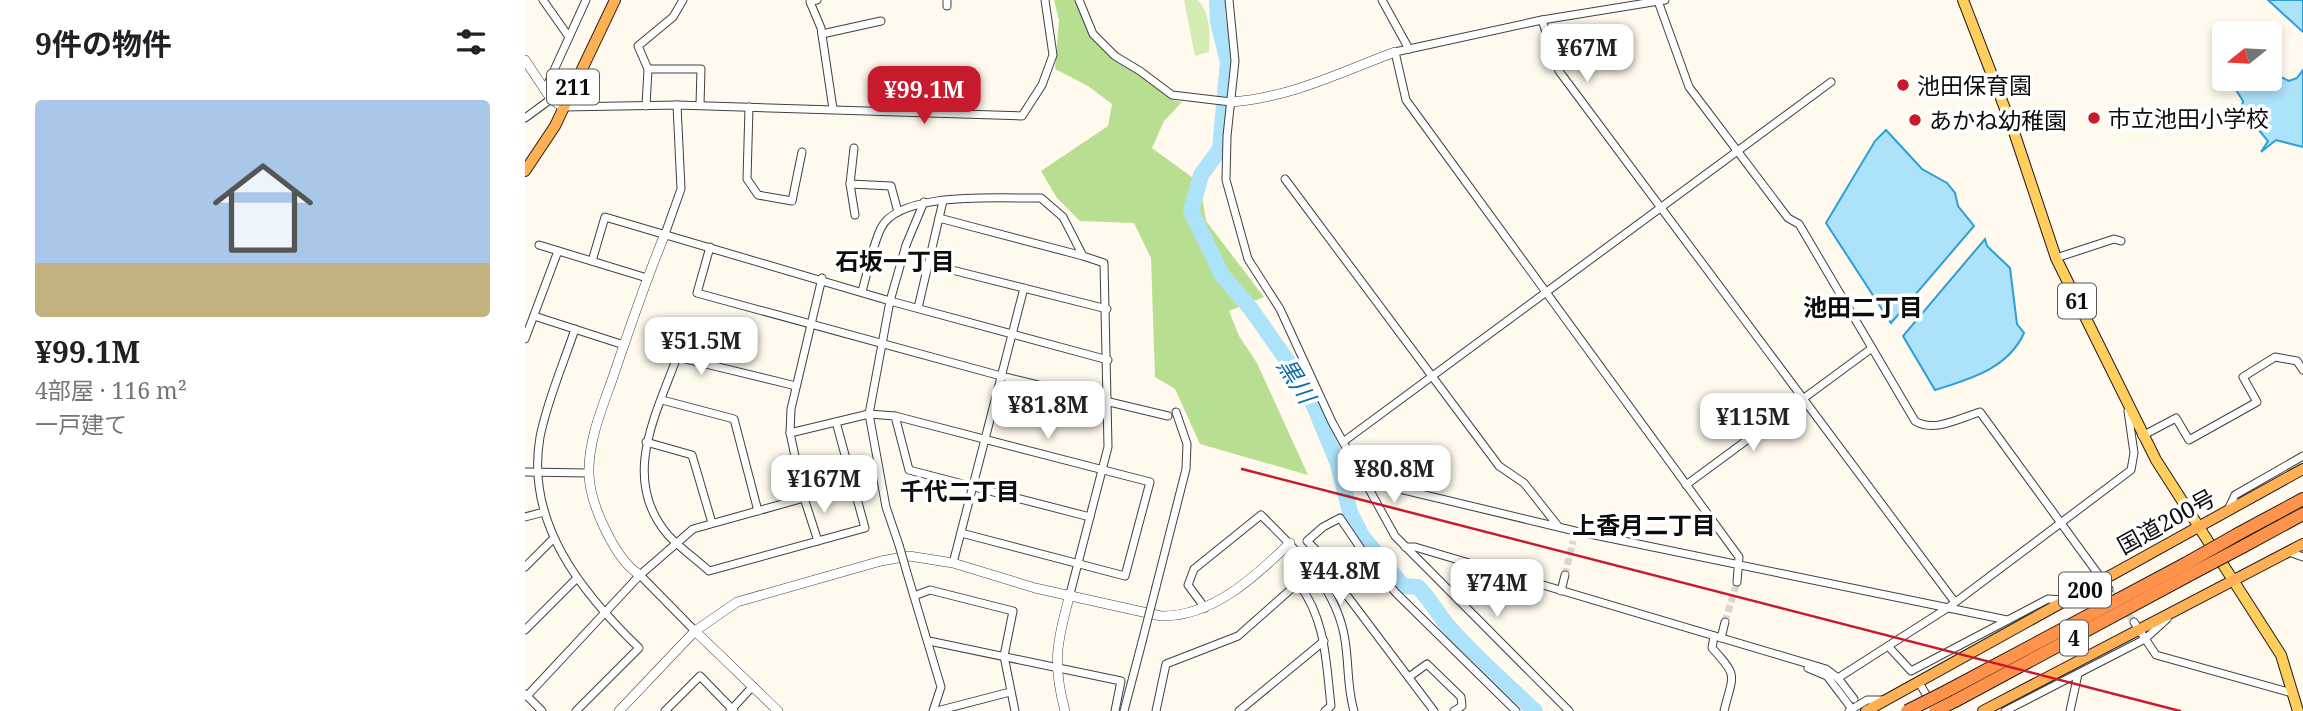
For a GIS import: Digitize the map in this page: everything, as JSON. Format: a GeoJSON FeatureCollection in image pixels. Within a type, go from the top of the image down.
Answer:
{"type":"FeatureCollection","features":[{"type":"Feature","properties":{"kind":"highway","name":"211"},"geometry":{"type":"LineString","coordinates":[[525,171],[555,126],[615,0]]}},
{"type":"Feature","properties":{"kind":"highway","name":"国道200号"},"geometry":{"type":"LineString","coordinates":[[1866,711],[1886,700],[1915,676],[2064,600],[2106,584],[2197,528],[2303,469]]}},
{"type":"Feature","properties":{"kind":"highway","name":"4"},"geometry":{"type":"LineString","coordinates":[[1907,711],[1951,696],[2241,540],[2303,499]]}},
{"type":"Feature","properties":{"kind":"highway","name":"4"},"geometry":{"type":"LineString","coordinates":[[2241,540],[2303,514]]}},
{"type":"Feature","properties":{"kind":"highway","name":"200"},"geometry":{"type":"LineString","coordinates":[[1987,710],[2303,544]]}},
{"type":"Feature","properties":{"kind":"highway","name":"4"},"geometry":{"type":"LineString","coordinates":[[1935,711],[1951,696]]}},
{"type":"Feature","properties":{"kind":"main road","name":"61"},"geometry":{"type":"LineString","coordinates":[[1963,0],[2014,132],[2056,258],[2142,436],[2197,528],[2281,655],[2297,703]]}},
{"type":"Feature","properties":{"kind":"street"},"geometry":{"type":"LineString","coordinates":[[543,0],[569,37]]}},
{"type":"Feature","properties":{"kind":"street"},"geometry":{"type":"LineString","coordinates":[[545,90],[586,0]]}},
{"type":"Feature","properties":{"kind":"street"},"geometry":{"type":"LineString","coordinates":[[646,106],[648,69],[638,47],[673,17],[683,0]]}},
{"type":"Feature","properties":{"kind":"street"},"geometry":{"type":"LineString","coordinates":[[817,0],[810,2],[823,34],[833,109]]}},
{"type":"Feature","properties":{"kind":"street"},"geometry":{"type":"LineString","coordinates":[[525,60],[551,99],[563,107],[701,105],[1022,116],[1042,85],[1053,55],[1045,0]]}},
{"type":"Feature","properties":{"kind":"street"},"geometry":{"type":"LineString","coordinates":[[1079,0],[1093,34],[1115,56],[1172,95],[1195,100],[1229,102],[1265,100],[1395,52],[1542,20],[1661,1],[1689,87],[1788,218],[1799,224],[1915,421],[1924,427],[1980,412],[2106,584]]}},
{"type":"Feature","properties":{"kind":"street"},"geometry":{"type":"LineString","coordinates":[[1229,0],[1235,61],[1229,102],[1226,180],[1248,258],[1280,309],[1362,480],[1405,547],[1569,711]]}},
{"type":"Feature","properties":{"kind":"street"},"geometry":{"type":"LineString","coordinates":[[1382,0],[1409,49]]}},
{"type":"Feature","properties":{"kind":"street"},"geometry":{"type":"LineString","coordinates":[[1542,20],[1559,71],[1803,399],[1951,604]]}},
{"type":"Feature","properties":{"kind":"street"},"geometry":{"type":"LineString","coordinates":[[823,34],[881,22]]}},
{"type":"Feature","properties":{"kind":"street"},"geometry":{"type":"LineString","coordinates":[[1395,52],[1406,100],[1739,557],[1737,582]]}},
{"type":"Feature","properties":{"kind":"street"},"geometry":{"type":"LineString","coordinates":[[648,69],[701,69],[701,105]]}},
{"type":"Feature","properties":{"kind":"street"},"geometry":{"type":"LineString","coordinates":[[1343,442],[1831,82]]}},
{"type":"Feature","properties":{"kind":"street"},"geometry":{"type":"LineString","coordinates":[[525,118],[551,99]]}},
{"type":"Feature","properties":{"kind":"street"},"geometry":{"type":"LineString","coordinates":[[677,105],[681,189],[599,418],[589,473],[597,508],[611,540],[632,570],[641,575],[778,711]]}},
{"type":"Feature","properties":{"kind":"street"},"geometry":{"type":"LineString","coordinates":[[749,107],[747,178],[758,195],[792,201],[802,152]]}},
{"type":"Feature","properties":{"kind":"street"},"geometry":{"type":"LineString","coordinates":[[854,148],[850,184],[855,215]]}},
{"type":"Feature","properties":{"kind":"street"},"geometry":{"type":"LineString","coordinates":[[1285,179],[1499,466],[1524,483],[1559,527]]}},
{"type":"Feature","properties":{"kind":"street"},"geometry":{"type":"LineString","coordinates":[[850,184],[891,186],[898,212]]}},
{"type":"Feature","properties":{"kind":"street"},"geometry":{"type":"LineString","coordinates":[[862,291],[882,226],[898,212],[924,202],[1041,198],[1063,217],[1083,256]]}},
{"type":"Feature","properties":{"kind":"street"},"geometry":{"type":"LineString","coordinates":[[918,308],[943,201]]}},
{"type":"Feature","properties":{"kind":"street"},"geometry":{"type":"LineString","coordinates":[[924,202],[905,245],[890,301],[869,414],[886,507],[941,687],[935,711],[1010,692]]}},
{"type":"Feature","properties":{"kind":"street"},"geometry":{"type":"LineString","coordinates":[[591,261],[604,217],[822,278],[890,301],[1108,360]]}},
{"type":"Feature","properties":{"kind":"street"},"geometry":{"type":"LineString","coordinates":[[939,218],[1104,263],[1108,447],[1056,646],[1056,666],[1065,711]]}},
{"type":"Feature","properties":{"kind":"street"},"geometry":{"type":"LineString","coordinates":[[2056,258],[2114,239],[2121,241]]}},
{"type":"Feature","properties":{"kind":"street"},"geometry":{"type":"LineString","coordinates":[[539,245],[647,278]]}},
{"type":"Feature","properties":{"kind":"street"},"geometry":{"type":"LineString","coordinates":[[710,247],[697,293],[882,345],[1168,416]]}},
{"type":"Feature","properties":{"kind":"street"},"geometry":{"type":"LineString","coordinates":[[525,339],[558,251]]}},
{"type":"Feature","properties":{"kind":"street"},"geometry":{"type":"LineString","coordinates":[[928,264],[1107,309]]}},
{"type":"Feature","properties":{"kind":"street"},"geometry":{"type":"LineString","coordinates":[[818,541],[804,498],[790,433],[796,386],[822,278]]}},
{"type":"Feature","properties":{"kind":"street"},"geometry":{"type":"LineString","coordinates":[[953,563],[1024,288]]}},
{"type":"Feature","properties":{"kind":"street"},"geometry":{"type":"LineString","coordinates":[[534,316],[624,345]]}},
{"type":"Feature","properties":{"kind":"street"},"geometry":{"type":"LineString","coordinates":[[575,330],[540,439],[538,474],[544,512],[552,540],[577,578],[606,615],[639,648],[576,711]]}},
{"type":"Feature","properties":{"kind":"street"},"geometry":{"type":"LineString","coordinates":[[1686,485],[1872,348]]}},
{"type":"Feature","properties":{"kind":"street"},"geometry":{"type":"LineString","coordinates":[[796,386],[677,357],[646,442],[642,471],[645,491],[669,535],[709,571],[866,528],[836,422]]}},
{"type":"Feature","properties":{"kind":"street"},"geometry":{"type":"LineString","coordinates":[[2142,436],[2176,418],[2189,440],[2257,402],[2243,377],[2275,357],[2297,361],[2303,370]]}},
{"type":"Feature","properties":{"kind":"street"},"geometry":{"type":"LineString","coordinates":[[662,400],[734,419],[758,511]]}},
{"type":"Feature","properties":{"kind":"street"},"geometry":{"type":"LineString","coordinates":[[1838,678],[1951,604],[2131,470],[2134,453],[2127,404]]}},
{"type":"Feature","properties":{"kind":"street"},"geometry":{"type":"LineString","coordinates":[[1123,711],[1175,502],[1186,469],[1187,444],[1176,412]]}},
{"type":"Feature","properties":{"kind":"street"},"geometry":{"type":"LineString","coordinates":[[790,433],[869,414],[895,416],[1150,482],[1125,576],[961,533]]}},
{"type":"Feature","properties":{"kind":"street"},"geometry":{"type":"LineString","coordinates":[[895,416],[909,470],[1090,517]]}},
{"type":"Feature","properties":{"kind":"street"},"geometry":{"type":"LineString","coordinates":[[646,442],[692,455],[712,523]]}},
{"type":"Feature","properties":{"kind":"street"},"geometry":{"type":"LineString","coordinates":[[2227,511],[2235,495],[2303,456]]}},
{"type":"Feature","properties":{"kind":"street"},"geometry":{"type":"LineString","coordinates":[[525,472],[589,473]]}},
{"type":"Feature","properties":{"kind":"street"},"geometry":{"type":"LineString","coordinates":[[1362,480],[1575,531],[1951,604],[2007,620]]}},
{"type":"Feature","properties":{"kind":"street"},"geometry":{"type":"LineString","coordinates":[[541,711],[526,695],[606,615],[641,575],[693,529],[804,498]]}},
{"type":"Feature","properties":{"kind":"street"},"geometry":{"type":"LineString","coordinates":[[525,517],[544,512]]}},
{"type":"Feature","properties":{"kind":"street"},"geometry":{"type":"LineString","coordinates":[[1205,608],[1188,585],[1195,569],[1261,514],[1319,577],[1338,616],[1345,637],[1354,711]]}},
{"type":"Feature","properties":{"kind":"street"},"geometry":{"type":"LineString","coordinates":[[1434,711],[1333,577],[1330,564],[1307,541],[1323,527],[1340,518],[1374,568],[1395,593],[1516,711]]}},
{"type":"Feature","properties":{"kind":"street"},"geometry":{"type":"LineString","coordinates":[[1573,541],[1575,531]]}},
{"type":"Feature","properties":{"kind":"street"},"geometry":{"type":"LineString","coordinates":[[525,567],[552,540]]}},
{"type":"Feature","properties":{"kind":"street"},"geometry":{"type":"LineString","coordinates":[[619,711],[695,631],[737,601],[881,561],[909,556],[953,563],[1035,587],[1161,616],[1182,616],[1217,603],[1290,543]]}},
{"type":"Feature","properties":{"kind":"street"},"geometry":{"type":"LineString","coordinates":[[1405,547],[1415,547],[1826,669],[1838,678],[1854,699]]}},
{"type":"Feature","properties":{"kind":"street"},"geometry":{"type":"LineString","coordinates":[[2288,552],[2303,557]]}},
{"type":"Feature","properties":{"kind":"street"},"geometry":{"type":"LineString","coordinates":[[1561,591],[1565,575]]}},
{"type":"Feature","properties":{"kind":"street"},"geometry":{"type":"LineString","coordinates":[[525,630],[577,578]]}},
{"type":"Feature","properties":{"kind":"street"},"geometry":{"type":"LineString","coordinates":[[1156,711],[1166,664],[1238,636],[1299,583],[1311,600],[1324,641],[1331,706],[1325,711]]}},
{"type":"Feature","properties":{"kind":"street"},"geometry":{"type":"LineString","coordinates":[[914,596],[930,590],[1013,611],[1004,656],[1015,711]]}},
{"type":"Feature","properties":{"kind":"street"},"geometry":{"type":"LineString","coordinates":[[1915,676],[2047,599],[2064,600]]}},
{"type":"Feature","properties":{"kind":"street"},"geometry":{"type":"LineString","coordinates":[[1724,711],[1733,677],[1731,668],[1712,648],[1725,622]]}},
{"type":"Feature","properties":{"kind":"street"},"geometry":{"type":"LineString","coordinates":[[2005,711],[2078,674],[2139,631],[2156,655],[2297,703]]}},
{"type":"Feature","properties":{"kind":"street"},"geometry":{"type":"LineString","coordinates":[[929,641],[1121,681],[1115,711]]}},
{"type":"Feature","properties":{"kind":"street"},"geometry":{"type":"LineString","coordinates":[[1239,711],[1324,641]]}},
{"type":"Feature","properties":{"kind":"street"},"geometry":{"type":"LineString","coordinates":[[1888,646],[1915,676],[1935,711]]}},
{"type":"Feature","properties":{"kind":"street"},"geometry":{"type":"LineString","coordinates":[[1791,658],[1827,676],[1850,710],[1867,700],[1886,700]]}},
{"type":"Feature","properties":{"kind":"street"},"geometry":{"type":"LineString","coordinates":[[1409,677],[1427,664],[1461,697],[1462,705],[1454,711]]}},
{"type":"Feature","properties":{"kind":"street"},"geometry":{"type":"LineString","coordinates":[[2070,711],[2078,674]]}},
{"type":"Feature","properties":{"kind":"street"},"geometry":{"type":"LineString","coordinates":[[665,711],[700,676],[732,710],[753,686]]}},
{"type":"Feature","properties":{"kind":"green space"},"geometry":{"type":"Polygon","coordinates":[[[1054,0],[1082,0],[1093,30],[1172,100],[1182,102],[1164,121],[1152,148],[1200,183],[1206,221],[1264,297],[1229,311],[1239,336],[1257,363],[1308,475],[1200,444],[1175,389],[1155,377],[1151,258],[1134,223],[1080,221],[1057,198],[1041,171],[1108,126],[1112,104],[1088,86],[1055,69],[1059,20],[1054,0]]]}},
{"type":"Feature","properties":{"kind":"green space"},"geometry":{"type":"Polygon","coordinates":[[[1184,0],[1198,0],[1205,12],[1209,52],[1195,56],[1184,0]]]}},
{"type":"Feature","properties":{"kind":"water"},"geometry":{"type":"Polygon","coordinates":[[[2268,0],[2303,0],[2303,32],[2268,0]]]}},
{"type":"Feature","properties":{"kind":"water"},"geometry":{"type":"Polygon","coordinates":[[[2303,70],[2303,147],[2276,140],[2261,152],[2268,141],[2258,129],[2240,119],[2243,101],[2237,91],[2282,91],[2282,78],[2289,81],[2297,78],[2303,70]]]}},
{"type":"Feature","properties":{"kind":"water"},"geometry":{"type":"Polygon","coordinates":[[[1886,130],[1922,169],[1947,183],[1955,193],[1958,206],[1974,226],[1891,323],[1826,223],[1875,141],[1886,130]]]}},
{"type":"Feature","properties":{"kind":"water"},"geometry":{"type":"Polygon","coordinates":[[[1985,239],[1987,246],[2010,268],[2017,324],[2024,333],[2008,356],[1998,364],[1974,377],[1935,390],[1903,336],[1985,239]]]}},
{"type":"Feature","properties":{"kind":"waterway","name":"黒川"},"geometry":{"type":"LineString","coordinates":[[1217,0],[1218,22],[1228,62],[1220,149],[1201,175],[1191,211],[1222,275],[1251,309],[1307,389],[1338,464],[1350,512],[1362,536],[1403,586],[1418,587],[1458,637],[1535,711]]}},
{"type":"Feature","properties":{"kind":"tunnel"},"geometry":{"type":"LineString","coordinates":[[1565,575],[1573,541]]}},
{"type":"Feature","properties":{"kind":"tunnel"},"geometry":{"type":"LineString","coordinates":[[1725,622],[1737,582]]}},
{"type":"Feature","properties":{"kind":"tunnel"},"geometry":{"type":"LineString","coordinates":[[2109,589],[2134,622]]}},
{"type":"Feature","properties":{"kind":"railway"},"geometry":{"type":"LineString","coordinates":[[1242,469],[2180,711]]}},
{"type":"Feature","properties":{"kind":"place","name":"池田保育園"},"geometry":{"type":"Point","coordinates":[1903,85]}},
{"type":"Feature","properties":{"kind":"place","name":"市立池田小学校"},"geometry":{"type":"Point","coordinates":[2094,118]}},
{"type":"Feature","properties":{"kind":"place","name":"あかね幼稚園"},"geometry":{"type":"Point","coordinates":[1915,120]}},
{"type":"Feature","properties":{"kind":"district","name":"石坂一丁目"},"geometry":{"type":"Point","coordinates":[895,260]}},
{"type":"Feature","properties":{"kind":"district","name":"池田二丁目"},"geometry":{"type":"Point","coordinates":[1863,306]}},
{"type":"Feature","properties":{"kind":"district","name":"千代二丁目"},"geometry":{"type":"Point","coordinates":[960,490]}},
{"type":"Feature","properties":{"kind":"district","name":"上香月二丁目"},"geometry":{"type":"Point","coordinates":[1644,524]}}]}
